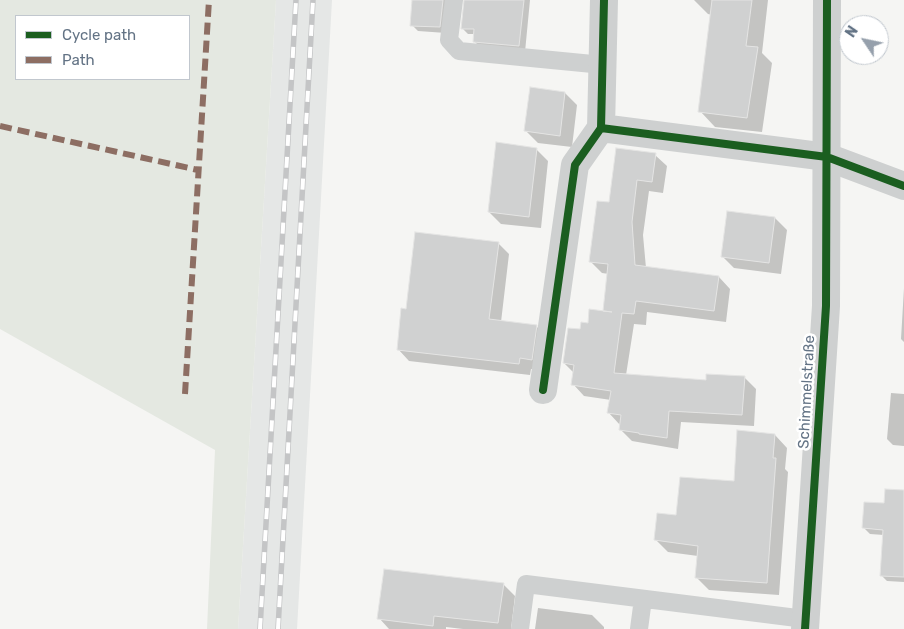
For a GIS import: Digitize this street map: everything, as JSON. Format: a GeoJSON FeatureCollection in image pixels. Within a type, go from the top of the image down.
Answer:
{"type":"FeatureCollection","features":[{"type":"Feature","properties":{"kind":"street"},"geometry":{"type":"LineString","coordinates":[[543,390],[576,165],[601,128],[604,0]]}},
{"type":"Feature","properties":{"kind":"street","name":"Schimmelstraße"},"geometry":{"type":"LineString","coordinates":[[805,624],[826,306],[827,0]]}},
{"type":"Feature","properties":{"kind":"street"},"geometry":{"type":"LineString","coordinates":[[601,128],[827,157],[904,186]]}},
{"type":"Feature","properties":{"kind":"lane"},"geometry":{"type":"LineString","coordinates":[[454,0],[449,40],[458,51],[603,66]]}},
{"type":"Feature","properties":{"kind":"lane"},"geometry":{"type":"LineString","coordinates":[[520,629],[526,584],[643,599],[805,624]]}},
{"type":"Feature","properties":{"kind":"lane"},"geometry":{"type":"LineString","coordinates":[[639,629],[643,599]]}},
{"type":"Feature","properties":{"kind":"shaded area"},"geometry":{"type":"Polygon","coordinates":[[[0,0],[276,0],[238,629],[207,629],[215,450],[0,329],[0,0]]]}},
{"type":"Feature","properties":{"kind":"shaded area"},"geometry":{"type":"Polygon","coordinates":[[[276,0],[332,0],[297,629],[238,629],[276,0]]]}},
{"type":"Feature","properties":{"kind":"building"},"geometry":{"type":"Polygon","coordinates":[[[412,0],[443,0],[440,27],[410,26],[412,0]]]}},
{"type":"Feature","properties":{"kind":"building"},"geometry":{"type":"Polygon","coordinates":[[[464,0],[524,0],[519,46],[473,42],[474,29],[461,29],[464,0]]]}},
{"type":"Feature","properties":{"kind":"building"},"geometry":{"type":"Polygon","coordinates":[[[712,0],[752,0],[746,46],[758,47],[747,118],[698,112],[712,0]]]}},
{"type":"Feature","properties":{"kind":"building"},"geometry":{"type":"Polygon","coordinates":[[[530,87],[565,92],[560,136],[524,131],[530,87]]]}},
{"type":"Feature","properties":{"kind":"building"},"geometry":{"type":"Polygon","coordinates":[[[496,142],[537,148],[529,217],[488,212],[496,142]]]}},
{"type":"Feature","properties":{"kind":"building"},"geometry":{"type":"Polygon","coordinates":[[[616,148],[656,153],[652,182],[637,180],[632,222],[635,265],[719,276],[714,311],[636,301],[634,314],[622,313],[614,373],[706,380],[706,374],[745,376],[742,415],[669,411],[667,438],[619,430],[621,415],[607,413],[611,391],[571,385],[574,365],[563,363],[568,328],[580,329],[581,322],[588,323],[589,309],[603,311],[608,264],[589,262],[597,201],[609,202],[616,148]]]}},
{"type":"Feature","properties":{"kind":"building"},"geometry":{"type":"Polygon","coordinates":[[[727,211],[775,217],[769,263],[721,257],[727,211]]]}},
{"type":"Feature","properties":{"kind":"building"},"geometry":{"type":"Polygon","coordinates":[[[415,232],[499,242],[489,319],[537,325],[532,360],[520,358],[519,364],[397,350],[401,308],[406,309],[415,232]]]}},
{"type":"Feature","properties":{"kind":"building"},"geometry":{"type":"Polygon","coordinates":[[[737,430],[775,434],[773,458],[776,458],[767,583],[695,578],[698,546],[654,540],[657,513],[676,515],[680,477],[734,481],[737,430]]]}},
{"type":"Feature","properties":{"kind":"building"},"geometry":{"type":"Polygon","coordinates":[[[885,489],[904,490],[904,577],[880,576],[883,530],[862,528],[864,502],[884,503],[885,489]]]}},
{"type":"Feature","properties":{"kind":"building"},"geometry":{"type":"Polygon","coordinates":[[[384,569],[504,583],[498,623],[434,616],[433,626],[377,619],[384,569]]]}},
{"type":"Feature","properties":{"kind":"railway"},"geometry":{"type":"LineString","coordinates":[[260,629],[296,0]]}},
{"type":"Feature","properties":{"kind":"railway"},"geometry":{"type":"LineString","coordinates":[[278,629],[313,0]]}},
{"type":"Feature","properties":{"kind":"marked path"},"geometry":{"type":"LineString","coordinates":[[185,394],[209,0]]}},
{"type":"Feature","properties":{"kind":"marked path"},"geometry":{"type":"LineString","coordinates":[[0,126],[198,170]]}},
{"type":"Feature","properties":{"kind":"cycle path"},"geometry":{"type":"LineString","coordinates":[[604,0],[601,128],[827,157],[904,186]]}},
{"type":"Feature","properties":{"kind":"cycle path"},"geometry":{"type":"LineString","coordinates":[[805,629],[826,306],[827,0]]}},
{"type":"Feature","properties":{"kind":"cycle path"},"geometry":{"type":"LineString","coordinates":[[543,390],[575,165],[601,128]]}}]}
